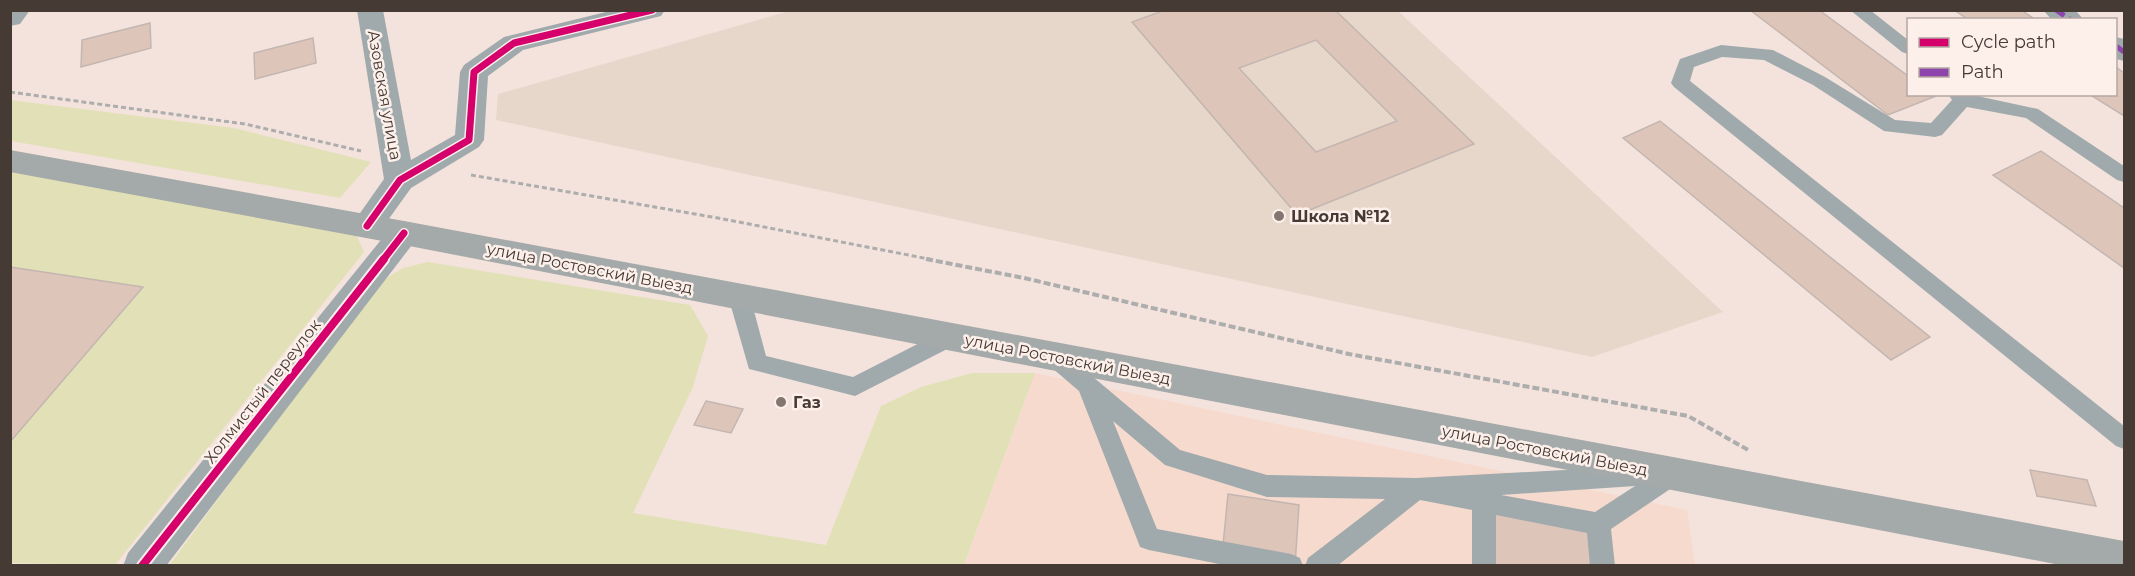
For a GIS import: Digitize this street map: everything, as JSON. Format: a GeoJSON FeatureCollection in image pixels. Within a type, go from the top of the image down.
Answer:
{"type":"FeatureCollection","features":[{"type":"Feature","properties":{"kind":"main road","name":"улица Ростовский Выезд"},"geometry":{"type":"LineString","coordinates":[[10,161],[404,232],[2124,560]]}},
{"type":"Feature","properties":{"kind":"street"},"geometry":{"type":"LineString","coordinates":[[10,18],[17,10]]}},
{"type":"Feature","properties":{"kind":"street","name":"Азовская улица"},"geometry":{"type":"LineString","coordinates":[[370,10],[406,169]]}},
{"type":"Feature","properties":{"kind":"street"},"geometry":{"type":"LineString","coordinates":[[368,226],[406,169],[469,140],[474,72],[514,43],[652,10]]}},
{"type":"Feature","properties":{"kind":"street","name":"Холмистый переулок"},"geometry":{"type":"LineString","coordinates":[[142,566],[404,232]]}},
{"type":"Feature","properties":{"kind":"lane"},"geometry":{"type":"LineString","coordinates":[[1858,10],[1907,47]]}},
{"type":"Feature","properties":{"kind":"lane"},"geometry":{"type":"LineString","coordinates":[[2124,175],[2031,113],[1960,97],[1935,130],[1891,126],[1819,81],[1767,54],[1721,51],[1686,63],[1680,83],[2124,439]]}},
{"type":"Feature","properties":{"kind":"lane"},"geometry":{"type":"LineString","coordinates":[[739,296],[757,363],[855,387],[951,337]]}},
{"type":"Feature","properties":{"kind":"lane"},"geometry":{"type":"LineString","coordinates":[[1053,356],[1173,458],[1267,486],[1416,489],[1674,474]]}},
{"type":"Feature","properties":{"kind":"lane"},"geometry":{"type":"LineString","coordinates":[[1088,386],[1149,539],[1291,566]]}},
{"type":"Feature","properties":{"kind":"lane"},"geometry":{"type":"LineString","coordinates":[[1317,566],[1416,489],[1598,524],[1674,474]]}},
{"type":"Feature","properties":{"kind":"lane"},"geometry":{"type":"LineString","coordinates":[[1484,502],[1484,566]]}},
{"type":"Feature","properties":{"kind":"lane"},"geometry":{"type":"LineString","coordinates":[[1598,524],[1603,566]]}},
{"type":"Feature","properties":{"kind":"path"},"geometry":{"type":"LineString","coordinates":[[10,92],[245,124],[406,169],[730,220],[1024,278],[1349,354],[1688,416],[1761,457]]}},
{"type":"Feature","properties":{"kind":"shaded area","name":"Школа №12"},"geometry":{"type":"Polygon","coordinates":[[[789,11],[1398,11],[1723,312],[1592,357],[496,120],[498,94],[789,11]]]}},
{"type":"Feature","properties":{"kind":"shaded area"},"geometry":{"type":"Polygon","coordinates":[[[10,100],[234,128],[371,162],[340,198],[11,141],[10,100]]]}},
{"type":"Feature","properties":{"kind":"shaded area"},"geometry":{"type":"Polygon","coordinates":[[[11,171],[356,234],[364,252],[115,565],[11,563],[11,171]]]}},
{"type":"Feature","properties":{"kind":"shaded area"},"geometry":{"type":"Polygon","coordinates":[[[428,262],[690,305],[708,336],[693,387],[633,513],[826,545],[881,406],[921,387],[972,373],[1035,373],[964,565],[169,566],[374,286],[403,268],[428,262]]]}},
{"type":"Feature","properties":{"kind":"shaded area"},"geometry":{"type":"Polygon","coordinates":[[[1035,373],[1687,510],[1695,565],[964,566],[1035,373]]]}},
{"type":"Feature","properties":{"kind":"building"},"geometry":{"type":"Polygon","coordinates":[[[1165,10],[1335,10],[1474,144],[1297,215],[1132,22],[1165,10]],[[1316,40],[1239,68],[1316,152],[1397,121],[1316,40]]]}},
{"type":"Feature","properties":{"kind":"building"},"geometry":{"type":"Polygon","coordinates":[[[1750,10],[1819,10],[1907,75],[1907,96],[1936,96],[1888,115],[1750,10]]]}},
{"type":"Feature","properties":{"kind":"building"},"geometry":{"type":"Polygon","coordinates":[[[1954,10],[2021,10],[2033,18],[1966,18],[1954,10]]]}},
{"type":"Feature","properties":{"kind":"building"},"geometry":{"type":"Polygon","coordinates":[[[150,23],[151,48],[81,67],[82,40],[150,23]]]}},
{"type":"Feature","properties":{"kind":"building"},"geometry":{"type":"Polygon","coordinates":[[[313,38],[316,63],[255,79],[254,53],[313,38]]]}},
{"type":"Feature","properties":{"kind":"building"},"geometry":{"type":"Polygon","coordinates":[[[2117,68],[2124,73],[2124,116],[2092,96],[2117,96],[2117,68]]]}},
{"type":"Feature","properties":{"kind":"building"},"geometry":{"type":"Polygon","coordinates":[[[1660,121],[1930,337],[1891,360],[1623,138],[1660,121]]]}},
{"type":"Feature","properties":{"kind":"building"},"geometry":{"type":"Polygon","coordinates":[[[2041,151],[2124,208],[2124,268],[1993,175],[2041,151]]]}},
{"type":"Feature","properties":{"kind":"building"},"geometry":{"type":"Polygon","coordinates":[[[10,267],[143,287],[10,442],[10,267]]]}},
{"type":"Feature","properties":{"kind":"building"},"geometry":{"type":"Polygon","coordinates":[[[706,401],[743,409],[731,433],[694,425],[706,401]]]}},
{"type":"Feature","properties":{"kind":"building"},"geometry":{"type":"Polygon","coordinates":[[[2030,470],[2087,480],[2096,506],[2037,496],[2030,470]]]}},
{"type":"Feature","properties":{"kind":"building"},"geometry":{"type":"Polygon","coordinates":[[[1228,494],[1299,505],[1295,566],[1221,566],[1228,494]]]}},
{"type":"Feature","properties":{"kind":"building"},"geometry":{"type":"Polygon","coordinates":[[[1491,510],[1594,528],[1597,566],[1492,566],[1491,510]]]}},
{"type":"Feature","properties":{"kind":"marked path"},"geometry":{"type":"LineString","coordinates":[[2056,10],[2068,18]]}},
{"type":"Feature","properties":{"kind":"marked path"},"geometry":{"type":"LineString","coordinates":[[2117,47],[2124,52]]}},
{"type":"Feature","properties":{"kind":"cycle path"},"geometry":{"type":"LineString","coordinates":[[367,226],[400,180],[469,140],[474,72],[514,43],[652,10]]}},
{"type":"Feature","properties":{"kind":"cycle path"},"geometry":{"type":"LineString","coordinates":[[142,566],[404,233]]}},
{"type":"Feature","properties":{"kind":"place","name":"Школа №12"},"geometry":{"type":"Point","coordinates":[1279,216]}},
{"type":"Feature","properties":{"kind":"place","name":"Газ"},"geometry":{"type":"Point","coordinates":[781,402]}}]}
